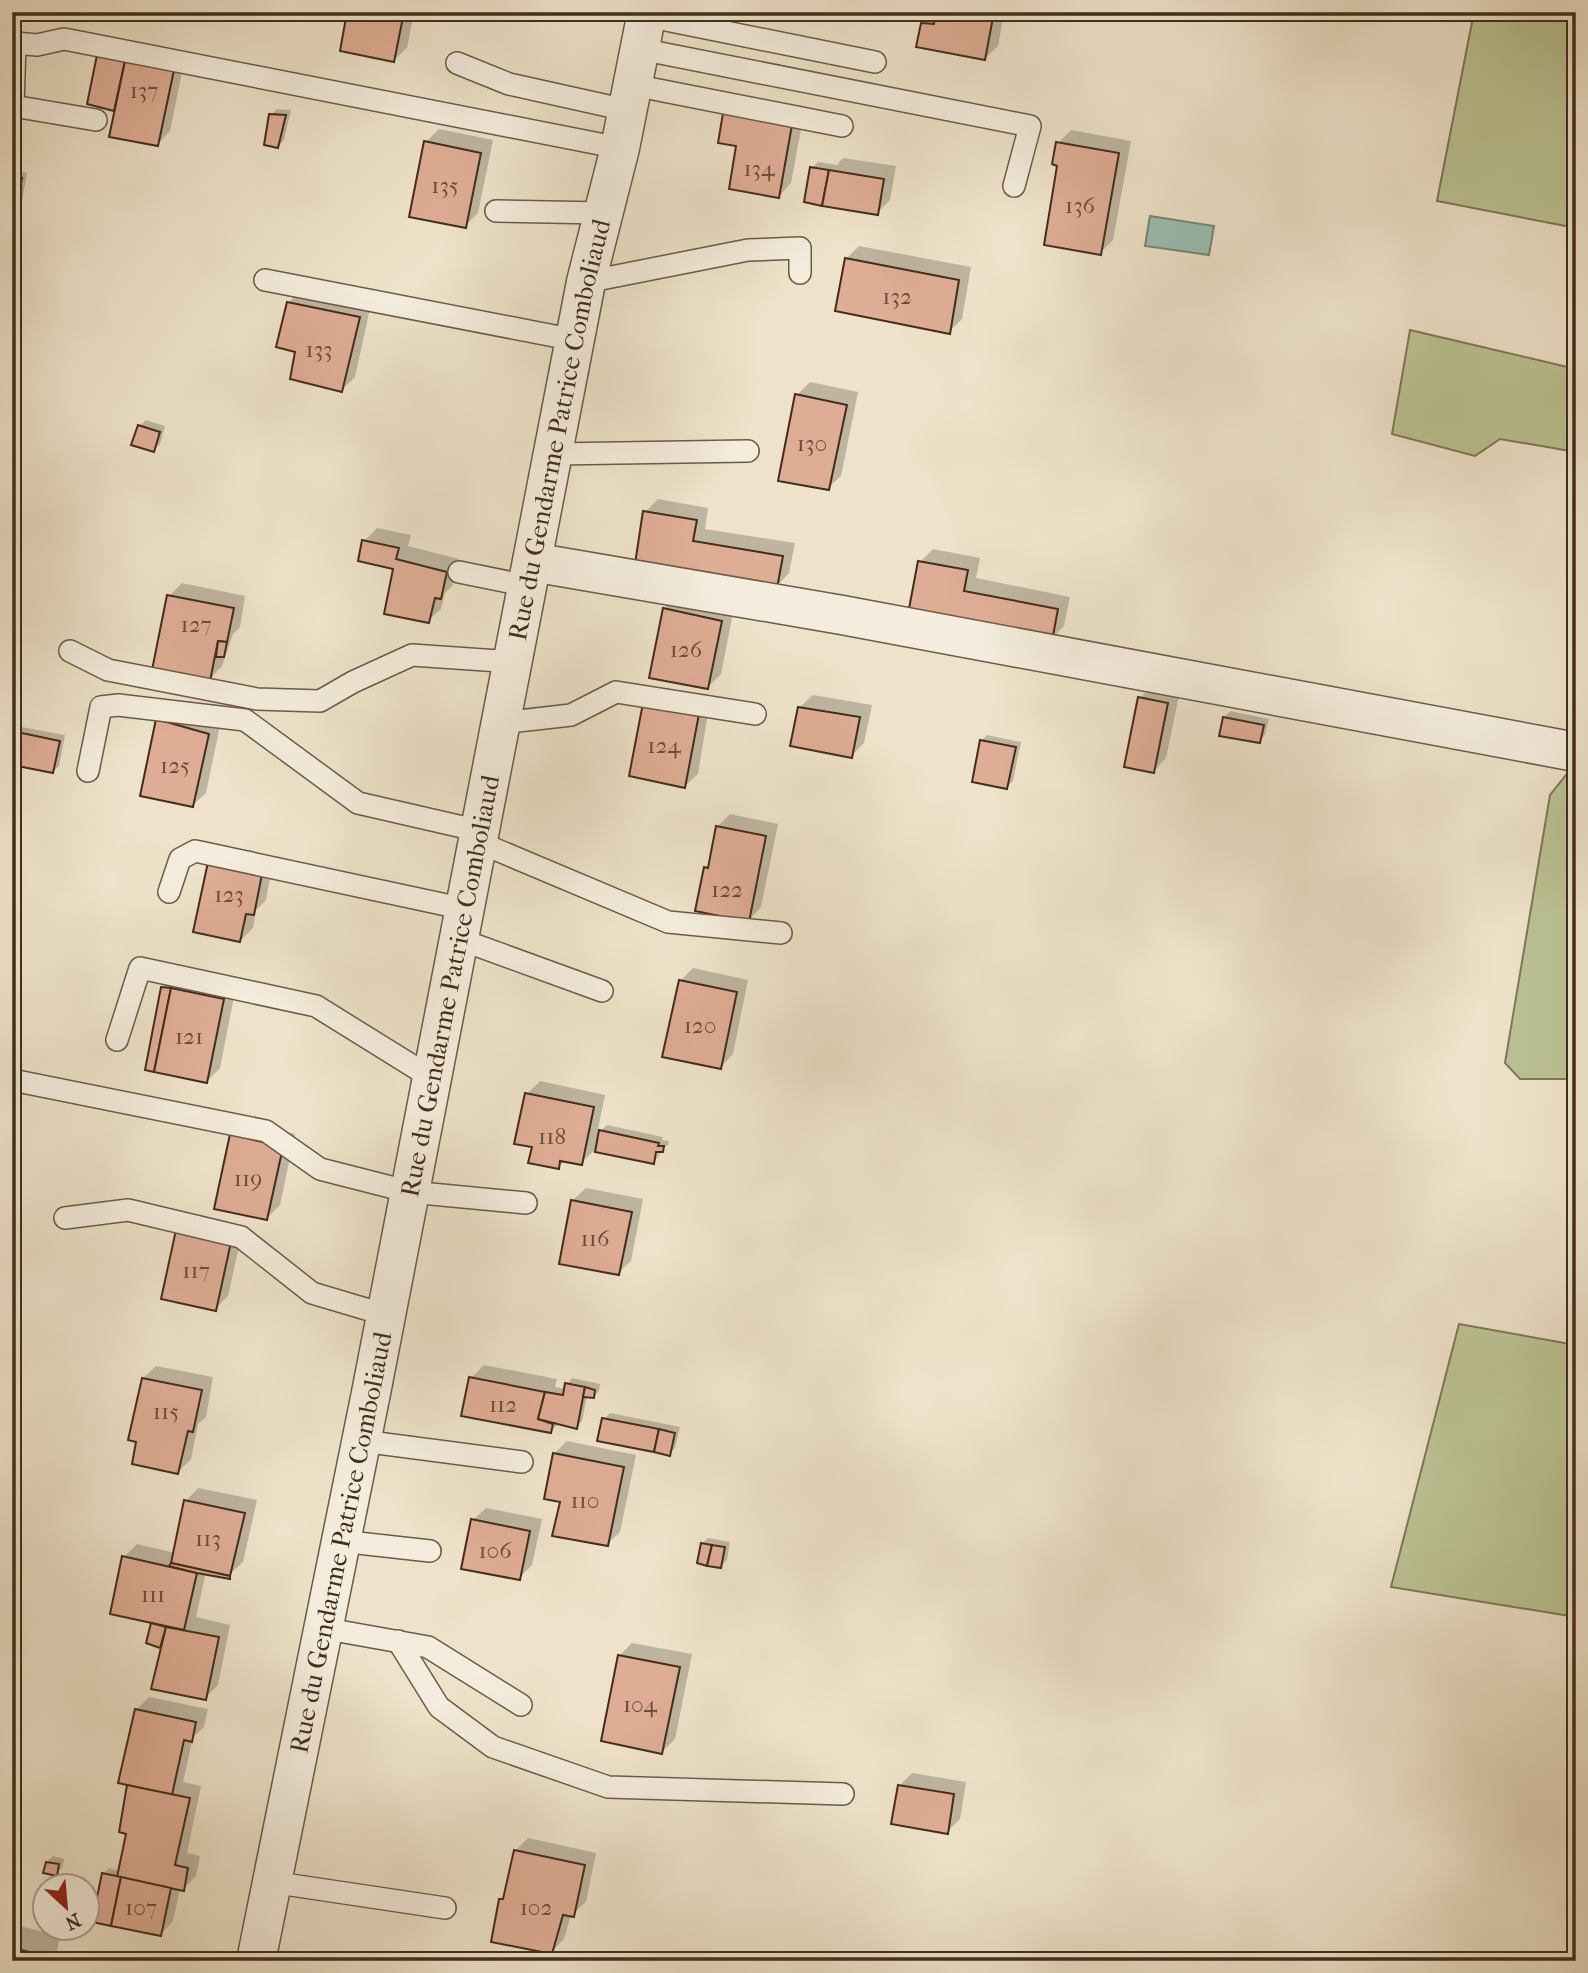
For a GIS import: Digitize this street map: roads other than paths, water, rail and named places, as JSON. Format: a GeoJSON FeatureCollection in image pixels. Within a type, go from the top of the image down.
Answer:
{"type":"FeatureCollection","features":[{"type":"Feature","properties":{"kind":"street","name":"Rue du Gendarme Patrice Comboliaud"},"geometry":{"type":"LineString","coordinates":[[256,1961],[362,1441],[586,282],[620,148],[639,54]]}},
{"type":"Feature","properties":{"kind":"street"},"geometry":{"type":"LineString","coordinates":[[530,574],[842,615],[1576,752]]}},
{"type":"Feature","properties":{"kind":"lane"},"geometry":{"type":"LineString","coordinates":[[96,120],[13,106],[15,43],[37,45],[64,38],[620,148]]}},
{"type":"Feature","properties":{"kind":"lane"},"geometry":{"type":"LineString","coordinates":[[639,54],[842,126]]}},
{"type":"Feature","properties":{"kind":"lane"},"geometry":{"type":"LineString","coordinates":[[639,54],[1030,126],[1014,186]]}},
{"type":"Feature","properties":{"kind":"lane"},"geometry":{"type":"LineString","coordinates":[[457,62],[509,84],[639,54],[875,62]]}},
{"type":"Feature","properties":{"kind":"lane"},"geometry":{"type":"LineString","coordinates":[[496,211],[603,213]]}},
{"type":"Feature","properties":{"kind":"lane"},"geometry":{"type":"LineString","coordinates":[[586,282],[748,250],[800,248],[800,273]]}},
{"type":"Feature","properties":{"kind":"lane"},"geometry":{"type":"LineString","coordinates":[[265,280],[575,340]]}},
{"type":"Feature","properties":{"kind":"lane"},"geometry":{"type":"LineString","coordinates":[[554,454],[748,451]]}},
{"type":"Feature","properties":{"kind":"lane"},"geometry":{"type":"LineString","coordinates":[[459,572],[530,574]]}},
{"type":"Feature","properties":{"kind":"lane"},"geometry":{"type":"LineString","coordinates":[[70,651],[108,670],[257,699],[320,701],[353,682],[412,655],[513,662]]}},
{"type":"Feature","properties":{"kind":"lane"},"geometry":{"type":"LineString","coordinates":[[501,723],[571,715],[616,692],[755,714]]}},
{"type":"Feature","properties":{"kind":"lane"},"geometry":{"type":"LineString","coordinates":[[88,771],[101,707],[118,705],[245,720],[358,803],[479,837],[668,922],[781,933]]}},
{"type":"Feature","properties":{"kind":"lane"},"geometry":{"type":"LineString","coordinates":[[169,891],[180,859],[195,850],[462,924],[602,991]]}},
{"type":"Feature","properties":{"kind":"lane"},"geometry":{"type":"LineString","coordinates":[[117,1040],[140,968],[316,1006],[432,1078]]}},
{"type":"Feature","properties":{"kind":"lane"},"geometry":{"type":"LineString","coordinates":[[12,1080],[266,1131],[320,1169],[410,1192],[526,1203]]}},
{"type":"Feature","properties":{"kind":"lane"},"geometry":{"type":"LineString","coordinates":[[65,1218],[128,1210],[241,1237],[312,1293],[386,1315]]}},
{"type":"Feature","properties":{"kind":"lane"},"geometry":{"type":"LineString","coordinates":[[362,1441],[522,1462]]}},
{"type":"Feature","properties":{"kind":"lane"},"geometry":{"type":"LineString","coordinates":[[340,1541],[430,1551]]}},
{"type":"Feature","properties":{"kind":"lane"},"geometry":{"type":"LineString","coordinates":[[322,1628],[428,1647],[521,1705]]}},
{"type":"Feature","properties":{"kind":"lane"},"geometry":{"type":"LineString","coordinates":[[398,1642],[439,1707],[494,1747],[608,1787],[843,1794]]}},
{"type":"Feature","properties":{"kind":"lane"},"geometry":{"type":"LineString","coordinates":[[271,1882],[445,1908]]}},
{"type":"Feature","properties":{"kind":"water"},"geometry":{"type":"Polygon","coordinates":[[[1150,216],[1214,226],[1209,255],[1145,246],[1150,216]]]}}]}
